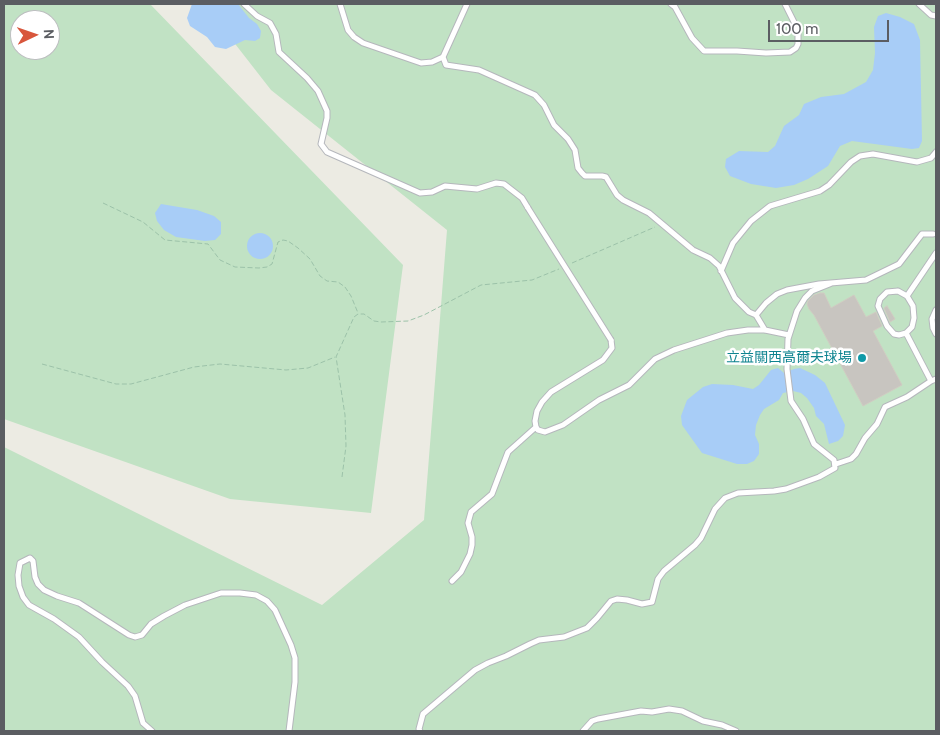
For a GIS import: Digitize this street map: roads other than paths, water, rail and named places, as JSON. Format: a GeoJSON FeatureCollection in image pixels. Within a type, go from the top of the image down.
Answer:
{"type":"FeatureCollection","features":[{"type":"Feature","properties":{"kind":"lane"},"geometry":{"type":"LineString","coordinates":[[244,4],[257,16],[270,23],[276,34],[279,52],[318,91],[327,111],[321,144],[327,152],[420,193],[432,192],[445,186],[477,189],[496,183],[504,184],[511,188],[522,198],[611,340],[612,348],[602,360],[551,392],[537,411],[536,428]]}},
{"type":"Feature","properties":{"kind":"lane"},"geometry":{"type":"LineString","coordinates":[[340,4],[348,30],[354,37],[364,43],[421,63],[443,58],[467,4]]}},
{"type":"Feature","properties":{"kind":"lane"},"geometry":{"type":"LineString","coordinates":[[671,4],[692,38],[704,51],[766,53],[790,52],[798,44],[798,30],[785,4]]}},
{"type":"Feature","properties":{"kind":"lane"},"geometry":{"type":"LineString","coordinates":[[919,4],[931,15],[936,16]]}},
{"type":"Feature","properties":{"kind":"lane"},"geometry":{"type":"LineString","coordinates":[[443,58],[446,65],[479,70],[535,95],[544,105],[554,124],[575,150],[578,168],[582,173],[585,176],[606,177],[617,195],[623,200],[649,213],[686,245],[710,258],[719,266],[735,298],[743,308],[756,315],[765,330]]}},
{"type":"Feature","properties":{"kind":"lane"},"geometry":{"type":"LineString","coordinates":[[721,271],[733,243],[751,221],[770,206],[820,192],[851,162],[860,156],[874,154],[917,162],[931,158],[936,152]]}},
{"type":"Feature","properties":{"kind":"lane"},"geometry":{"type":"LineString","coordinates":[[756,315],[766,303],[787,290],[866,280],[885,272],[899,264],[922,234],[933,234]]}},
{"type":"Feature","properties":{"kind":"lane"},"geometry":{"type":"LineString","coordinates":[[907,296],[936,253]]}},
{"type":"Feature","properties":{"kind":"lane"},"geometry":{"type":"LineString","coordinates":[[832,283],[812,291],[797,311],[789,335],[787,369],[791,401],[803,419],[814,444],[830,456],[836,464]]}},
{"type":"Feature","properties":{"kind":"lane"},"geometry":{"type":"LineString","coordinates":[[898,291],[907,296],[913,306],[914,318],[912,328],[906,334],[894,334],[887,326],[878,306],[880,299],[887,292],[898,291]]}},
{"type":"Feature","properties":{"kind":"lane"},"geometry":{"type":"LineString","coordinates":[[936,310],[932,319],[936,334]]}},
{"type":"Feature","properties":{"kind":"lane"},"geometry":{"type":"LineString","coordinates":[[536,428],[545,432],[563,424],[599,400],[629,385],[661,355],[727,334],[748,330],[765,330],[789,335]]}},
{"type":"Feature","properties":{"kind":"lane"},"geometry":{"type":"LineString","coordinates":[[413,731],[420,730],[423,714],[430,707],[474,670],[539,640],[564,637],[587,628],[611,601],[618,599],[642,604],[652,602],[658,578],[701,538],[715,509],[725,498],[738,493],[786,489],[832,471],[836,464],[856,454],[865,438],[877,424],[885,407],[907,397],[934,380],[906,334]]}},
{"type":"Feature","properties":{"kind":"lane"},"geometry":{"type":"LineString","coordinates":[[452,581],[461,572],[470,554],[472,537],[468,523],[471,512],[492,494],[508,452],[536,428]]}},
{"type":"Feature","properties":{"kind":"lane"},"geometry":{"type":"LineString","coordinates":[[152,731],[143,723],[135,696],[128,686],[79,637],[54,618],[29,604],[23,597],[18,575],[20,563],[30,558],[33,561],[35,577],[38,584],[44,590],[79,603],[129,635],[136,637],[142,635],[152,624],[164,616],[185,605],[221,593],[256,595],[267,601],[275,610],[295,658],[295,682],[289,731]]}},
{"type":"Feature","properties":{"kind":"lane"},"geometry":{"type":"LineString","coordinates":[[583,731],[592,721],[598,718],[641,711],[652,712],[669,709],[682,711],[703,721],[722,725],[736,731]]}},
{"type":"Feature","properties":{"kind":"water"},"geometry":{"type":"Polygon","coordinates":[[[192,4],[238,4],[249,18],[257,24],[261,31],[260,38],[255,41],[245,40],[226,49],[215,47],[207,37],[190,26],[187,18],[192,4]]]}},
{"type":"Feature","properties":{"kind":"water"},"geometry":{"type":"Polygon","coordinates":[[[886,13],[914,24],[920,40],[922,141],[919,148],[912,149],[852,141],[840,146],[828,166],[808,179],[794,185],[776,188],[751,184],[730,176],[725,167],[726,159],[739,151],[768,152],[775,146],[784,126],[799,115],[804,104],[821,97],[844,94],[866,82],[873,70],[875,53],[874,27],[878,16],[886,13]]]}},
{"type":"Feature","properties":{"kind":"water"},"geometry":{"type":"Polygon","coordinates":[[[161,204],[197,210],[214,216],[221,222],[221,234],[215,240],[205,241],[176,237],[164,230],[157,221],[155,213],[161,204]]]}},
{"type":"Feature","properties":{"kind":"water"},"geometry":{"type":"Polygon","coordinates":[[[260,233],[269,237],[273,246],[269,255],[260,259],[251,255],[247,246],[251,237],[260,233]]]}},
{"type":"Feature","properties":{"kind":"water"},"geometry":{"type":"Polygon","coordinates":[[[778,368],[784,373],[800,368],[815,375],[825,383],[845,425],[843,436],[838,441],[829,444],[824,424],[816,416],[814,408],[801,393],[793,391],[783,393],[779,400],[764,409],[760,415],[755,435],[759,444],[759,454],[754,461],[747,464],[737,464],[702,453],[682,425],[681,416],[687,400],[703,387],[712,384],[733,385],[753,389],[759,385],[771,370],[778,368]]]}},
{"type":"Feature","properties":{"kind":"place","name":"立益關西高爾夫球場"},"geometry":{"type":"Point","coordinates":[862,358]}}]}
